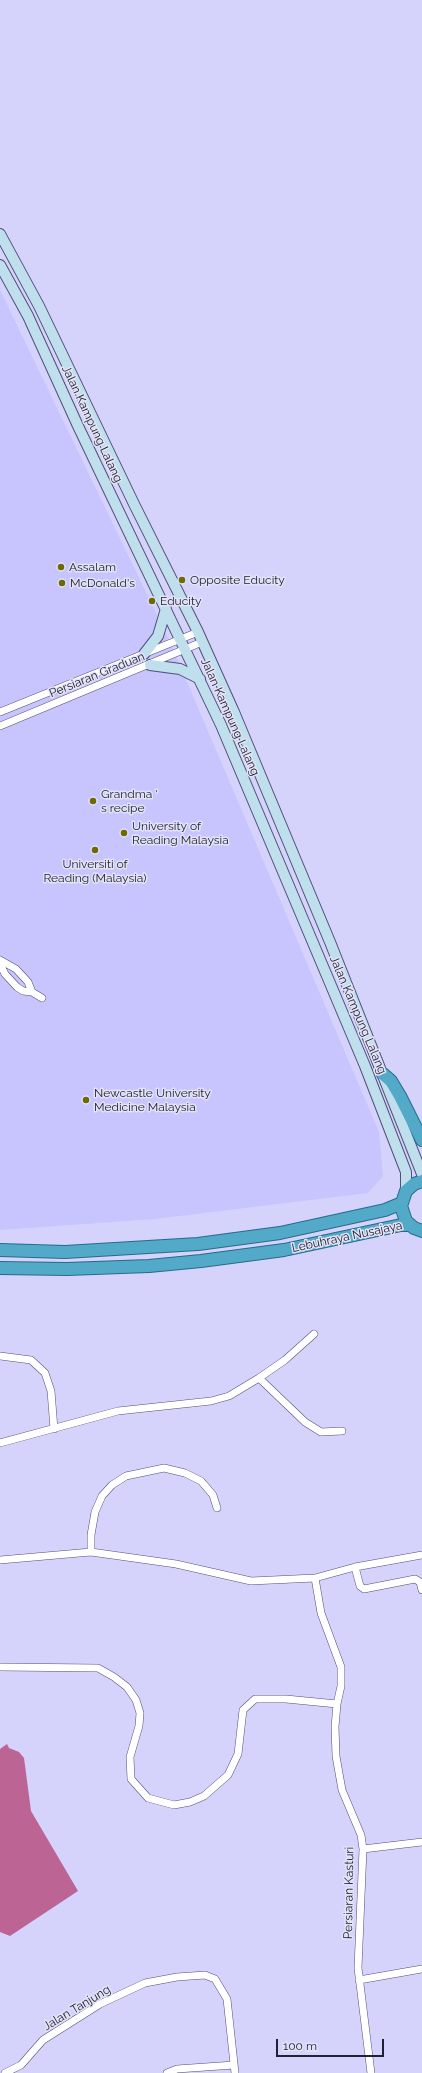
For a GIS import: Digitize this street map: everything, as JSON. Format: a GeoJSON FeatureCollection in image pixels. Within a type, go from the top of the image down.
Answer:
{"type":"FeatureCollection","features":[{"type":"Feature","properties":{"kind":"highway"},"geometry":{"type":"LineString","coordinates":[[383,1074],[391,1081],[400,1096],[414,1127],[422,1140]]}},
{"type":"Feature","properties":{"kind":"highway"},"geometry":{"type":"LineString","coordinates":[[422,1181],[414,1184],[406,1191],[402,1203],[403,1216],[409,1225],[422,1231]]}},
{"type":"Feature","properties":{"kind":"highway"},"geometry":{"type":"LineString","coordinates":[[0,1250],[65,1252],[198,1244],[280,1233],[384,1210],[402,1203]]}},
{"type":"Feature","properties":{"kind":"highway","name":"Lebuhraya Nusajaya"},"geometry":{"type":"LineString","coordinates":[[0,1268],[67,1269],[149,1266],[201,1262],[284,1250],[401,1225],[409,1225]]}},
{"type":"Feature","properties":{"kind":"main road","name":"Jalan Kampung Lalang"},"geometry":{"type":"LineString","coordinates":[[0,234],[39,306],[130,497],[198,632],[234,712],[383,1074],[422,1174]]}},
{"type":"Feature","properties":{"kind":"main road","name":"Jalan Kampung Lalang"},"geometry":{"type":"LineString","coordinates":[[0,265],[28,316],[78,426],[200,679],[365,1066],[406,1172],[406,1191]]}},
{"type":"Feature","properties":{"kind":"main road"},"geometry":{"type":"LineString","coordinates":[[144,654],[158,636],[166,609]]}},
{"type":"Feature","properties":{"kind":"main road"},"geometry":{"type":"LineString","coordinates":[[150,665],[180,669],[200,679]]}},
{"type":"Feature","properties":{"kind":"street","name":"Persiaran Graduan"},"geometry":{"type":"LineString","coordinates":[[0,712],[198,632]]}},
{"type":"Feature","properties":{"kind":"street","name":"Persiaran Graduan"},"geometry":{"type":"LineString","coordinates":[[0,726],[132,673],[202,642]]}},
{"type":"Feature","properties":{"kind":"street"},"geometry":{"type":"LineString","coordinates":[[128,660],[132,673]]}},
{"type":"Feature","properties":{"kind":"street"},"geometry":{"type":"LineString","coordinates":[[0,960],[16,969],[26,979],[32,992]]}},
{"type":"Feature","properties":{"kind":"street"},"geometry":{"type":"LineString","coordinates":[[0,964],[5,974],[17,987],[23,991],[32,992],[42,998]]}},
{"type":"Feature","properties":{"kind":"street"},"geometry":{"type":"LineString","coordinates":[[0,1443],[118,1411],[211,1401],[229,1396],[285,1360],[314,1334]]}},
{"type":"Feature","properties":{"kind":"street"},"geometry":{"type":"LineString","coordinates":[[0,1356],[31,1360],[45,1373],[51,1391],[54,1429]]}},
{"type":"Feature","properties":{"kind":"street"},"geometry":{"type":"LineString","coordinates":[[259,1378],[305,1422],[321,1432],[342,1431]]}},
{"type":"Feature","properties":{"kind":"street"},"geometry":{"type":"LineString","coordinates":[[91,1552],[91,1535],[95,1512],[102,1496],[112,1485],[126,1476],[164,1468],[185,1473],[201,1481],[213,1495],[217,1508]]}},
{"type":"Feature","properties":{"kind":"street"},"geometry":{"type":"LineString","coordinates":[[0,1560],[91,1552],[176,1564],[251,1581],[315,1578],[354,1567],[422,1555]]}},
{"type":"Feature","properties":{"kind":"street"},"geometry":{"type":"LineString","coordinates":[[354,1567],[360,1586],[364,1589],[415,1579],[420,1582],[422,1590]]}},
{"type":"Feature","properties":{"kind":"street","name":"Persiaran Kasturi"},"geometry":{"type":"LineString","coordinates":[[315,1578],[321,1613],[342,1666],[341,1686],[337,1704],[336,1756],[342,1790],[360,1835],[363,1849],[359,1980],[371,2073]]}},
{"type":"Feature","properties":{"kind":"street"},"geometry":{"type":"LineString","coordinates":[[0,1667],[98,1668],[114,1677],[127,1687],[136,1700],[140,1713],[139,1726],[130,1757],[131,1779],[148,1798],[174,1805],[190,1802],[204,1796],[228,1775],[238,1754],[243,1710],[255,1699],[286,1698],[337,1704]]}},
{"type":"Feature","properties":{"kind":"street"},"geometry":{"type":"LineString","coordinates":[[363,1849],[422,1842]]}},
{"type":"Feature","properties":{"kind":"street"},"geometry":{"type":"LineString","coordinates":[[359,1980],[422,1969]]}},
{"type":"Feature","properties":{"kind":"street","name":"Jalan Tanjung"},"geometry":{"type":"LineString","coordinates":[[5,2073],[22,2065],[43,2040],[100,2004],[145,1983],[177,1977],[205,1975],[216,1979],[227,1999],[235,2073]]}},
{"type":"Feature","properties":{"kind":"street"},"geometry":{"type":"LineString","coordinates":[[167,2073],[177,2069],[234,2065]]}},
{"type":"Feature","properties":{"kind":"shaded area"},"geometry":{"type":"Polygon","coordinates":[[[0,290],[170,642],[379,1132],[383,1176],[368,1193],[155,1219],[0,1230],[0,290]]]}},
{"type":"Feature","properties":{"kind":"shaded area"},"geometry":{"type":"Polygon","coordinates":[[[7,1744],[9,1748],[19,1752],[24,1758],[31,1811],[78,1891],[10,1936],[0,1932],[0,1749],[7,1744]]]}},
{"type":"Feature","properties":{"kind":"place","name":"Assalam"},"geometry":{"type":"Point","coordinates":[61,567]}},
{"type":"Feature","properties":{"kind":"place","name":"Opposite Educity"},"geometry":{"type":"Point","coordinates":[182,580]}},
{"type":"Feature","properties":{"kind":"place","name":"McDonald's"},"geometry":{"type":"Point","coordinates":[62,583]}},
{"type":"Feature","properties":{"kind":"place","name":"Educity"},"geometry":{"type":"Point","coordinates":[152,601]}},
{"type":"Feature","properties":{"kind":"place","name":"Grandma ' s recipe"},"geometry":{"type":"Point","coordinates":[93,801]}},
{"type":"Feature","properties":{"kind":"place","name":"University of Reading Malaysia"},"geometry":{"type":"Point","coordinates":[124,833]}},
{"type":"Feature","properties":{"kind":"place","name":"Universiti of Reading (Malaysia)"},"geometry":{"type":"Point","coordinates":[95,850]}},
{"type":"Feature","properties":{"kind":"place","name":"Newcastle University Medicine Malaysia"},"geometry":{"type":"Point","coordinates":[86,1100]}}]}
